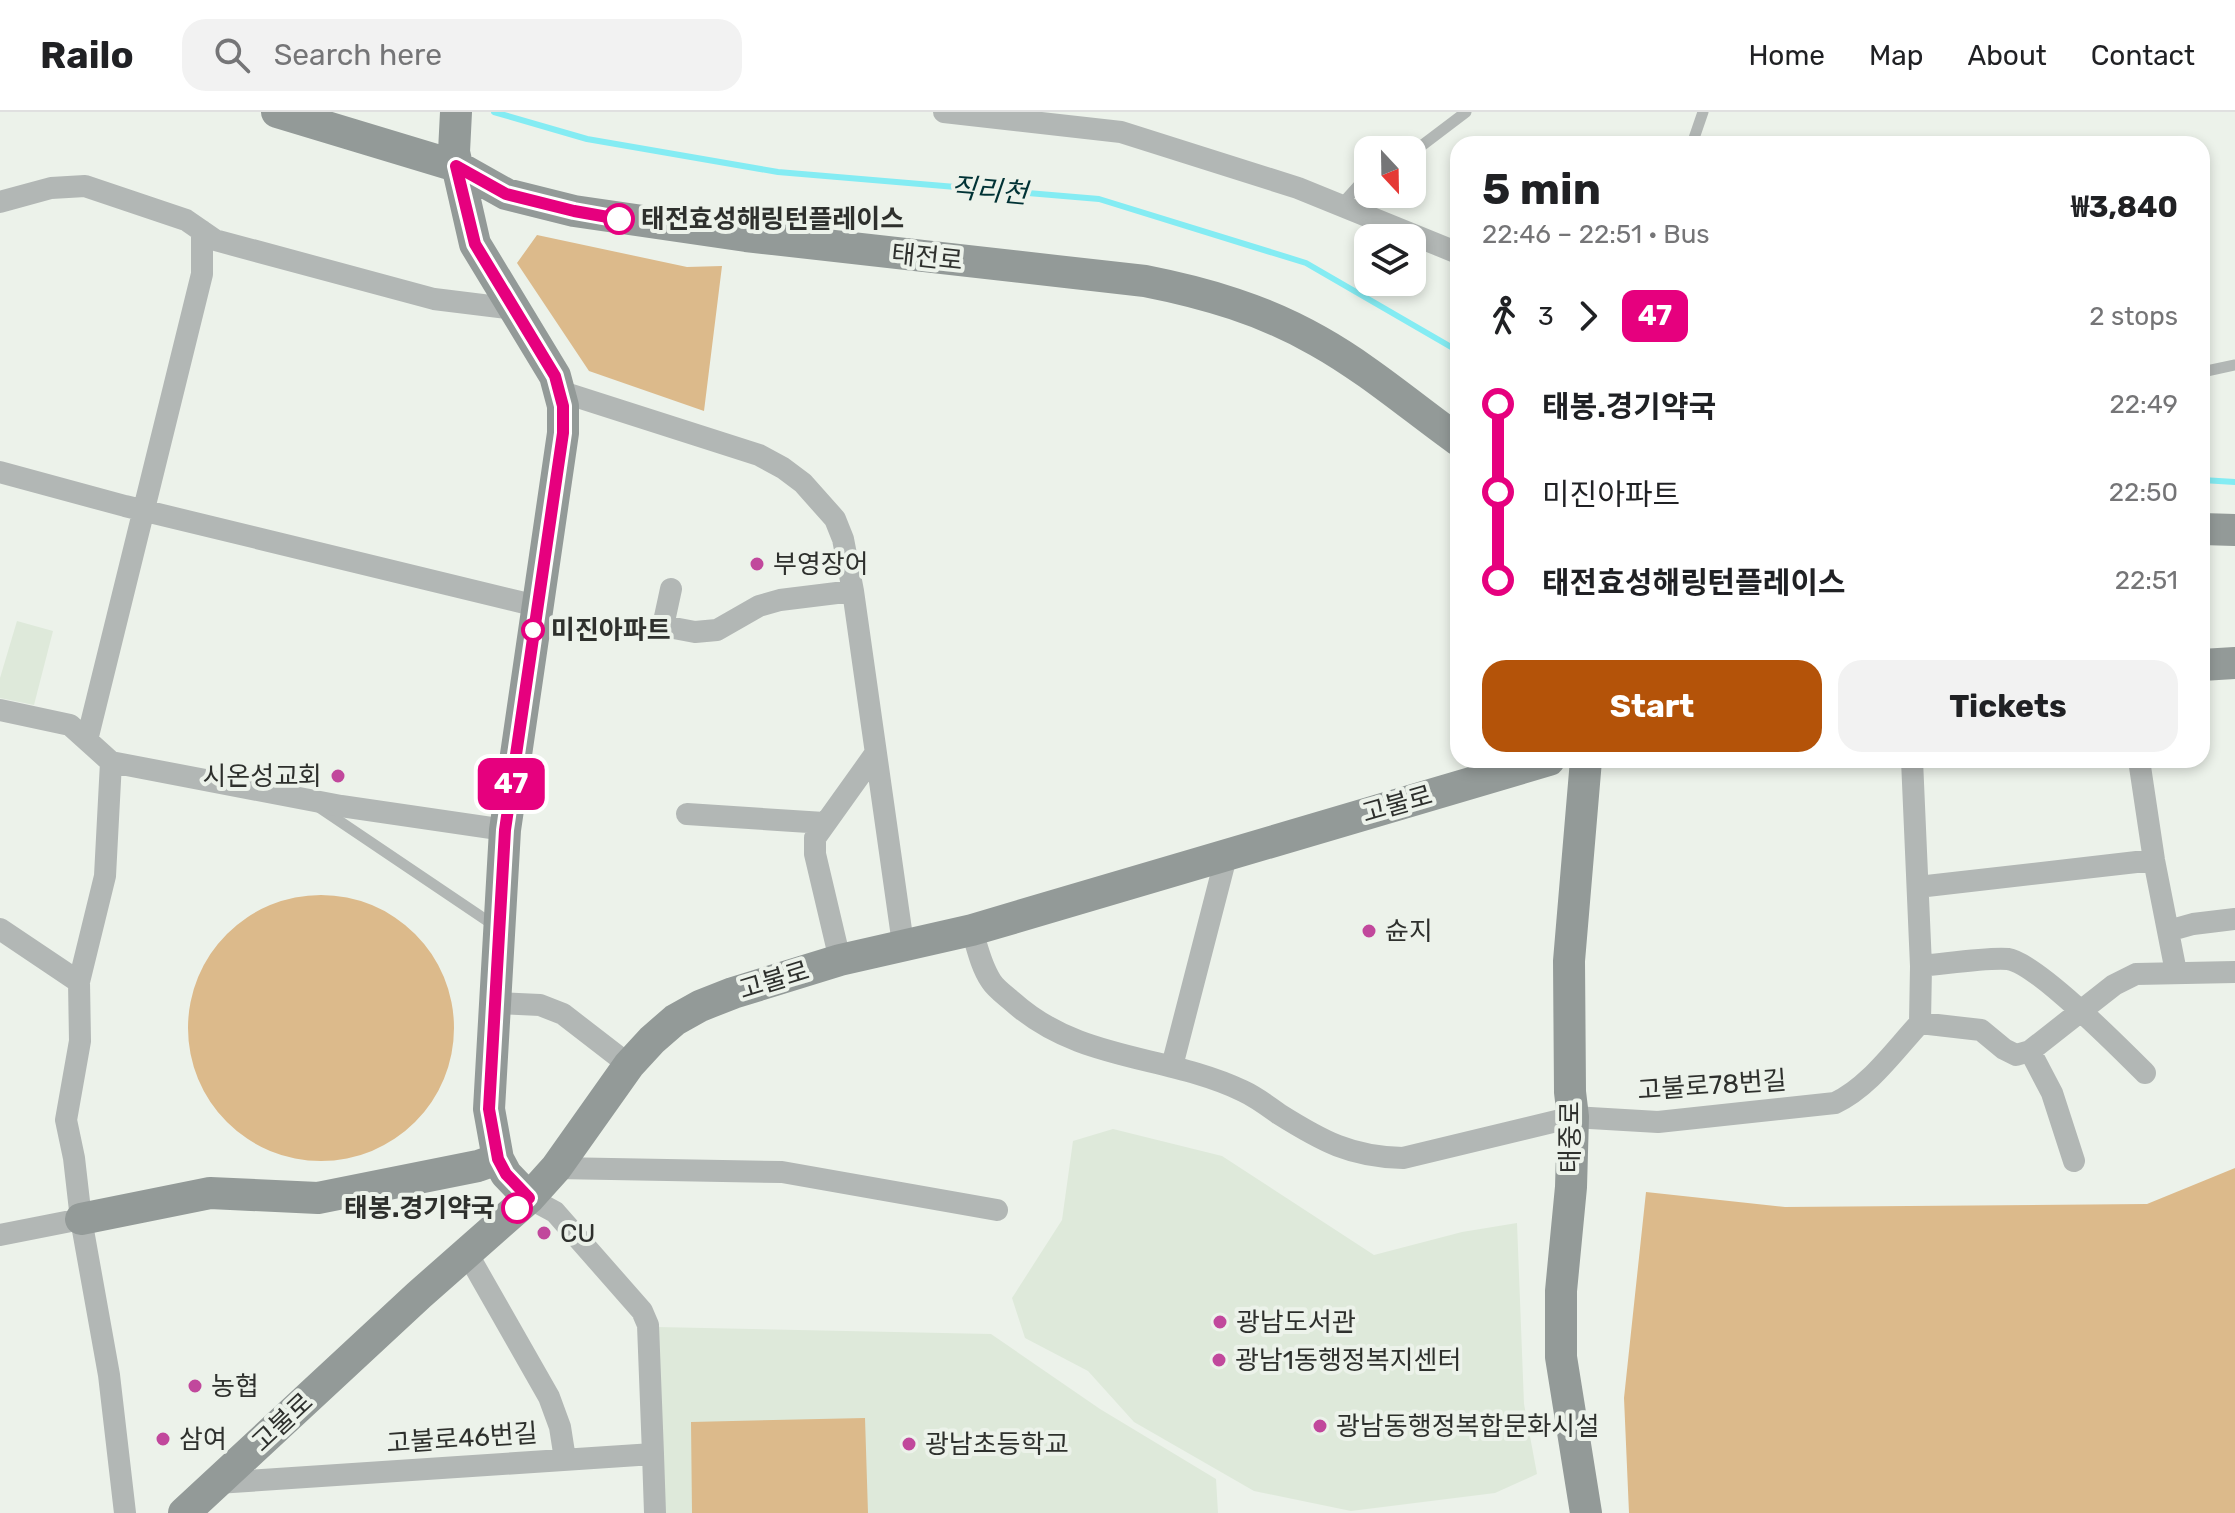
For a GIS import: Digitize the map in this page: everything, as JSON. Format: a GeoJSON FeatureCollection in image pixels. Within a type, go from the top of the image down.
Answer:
{"type":"FeatureCollection","features":[{"type":"Feature","properties":{"kind":"street","name":"태전로"},"geometry":{"type":"LineString","coordinates":[[277,112],[455,159],[506,194],[602,216],[746,236],[1145,281],[1238,303],[1318,341],[1384,384],[1450,434]]}},
{"type":"Feature","properties":{"kind":"street"},"geometry":{"type":"LineString","coordinates":[[456,112],[455,159],[475,244],[555,376],[563,406],[563,433],[505,830],[489,1109],[498,1159],[506,1174],[529,1198],[555,1212],[642,1311],[648,1325],[655,1513]]}},
{"type":"Feature","properties":{"kind":"street"},"geometry":{"type":"LineString","coordinates":[[948,112],[1121,132],[1298,188],[1450,250]]}},
{"type":"Feature","properties":{"kind":"street"},"geometry":{"type":"LineString","coordinates":[[0,202],[51,188],[85,186],[186,220],[215,240],[434,299],[515,309]]}},
{"type":"Feature","properties":{"kind":"street"},"geometry":{"type":"LineString","coordinates":[[87,740],[202,274],[202,231]]}},
{"type":"Feature","properties":{"kind":"street"},"geometry":{"type":"LineString","coordinates":[[559,391],[759,455],[803,483],[835,519],[843,539],[853,591],[903,944]]}},
{"type":"Feature","properties":{"kind":"street"},"geometry":{"type":"LineString","coordinates":[[1431,420],[1450,442]]}},
{"type":"Feature","properties":{"kind":"street"},"geometry":{"type":"LineString","coordinates":[[0,472],[144,511],[537,606]]}},
{"type":"Feature","properties":{"kind":"street"},"geometry":{"type":"LineString","coordinates":[[2210,529],[2235,530]]}},
{"type":"Feature","properties":{"kind":"street"},"geometry":{"type":"LineString","coordinates":[[671,589],[663,626],[695,632],[717,630],[759,606],[780,600],[853,591]]}},
{"type":"Feature","properties":{"kind":"street"},"geometry":{"type":"LineString","coordinates":[[2210,665],[2235,663]]}},
{"type":"Feature","properties":{"kind":"street"},"geometry":{"type":"LineString","coordinates":[[0,710],[70,725],[111,762],[309,800],[505,830]]}},
{"type":"Feature","properties":{"kind":"street"},"geometry":{"type":"LineString","coordinates":[[840,960],[815,854],[815,838],[875,754]]}},
{"type":"Feature","properties":{"kind":"street"},"geometry":{"type":"LineString","coordinates":[[111,762],[105,876],[79,982],[80,1041],[66,1120],[109,1375],[125,1513]]}},
{"type":"Feature","properties":{"kind":"street","name":"고불로"},"geometry":{"type":"LineString","coordinates":[[184,1513],[529,1198],[556,1168],[629,1065],[664,1030],[700,1006],[840,960],[972,930],[1521,768]]}},
{"type":"Feature","properties":{"kind":"street","name":"태중로"},"geometry":{"type":"LineString","coordinates":[[1585,768],[1569,961],[1573,1117],[1571,1187],[1561,1291],[1561,1357],[1586,1513]]}},
{"type":"Feature","properties":{"kind":"street"},"geometry":{"type":"LineString","coordinates":[[1912,768],[1921,966],[1920,1023],[1981,1030],[2016,1055],[2030,1051],[2114,985],[2136,974],[2235,972]]}},
{"type":"Feature","properties":{"kind":"street"},"geometry":{"type":"LineString","coordinates":[[2140,768],[2176,972]]}},
{"type":"Feature","properties":{"kind":"street"},"geometry":{"type":"LineString","coordinates":[[687,814],[824,823]]}},
{"type":"Feature","properties":{"kind":"street"},"geometry":{"type":"LineString","coordinates":[[1172,1066],[1227,853]]}},
{"type":"Feature","properties":{"kind":"street"},"geometry":{"type":"LineString","coordinates":[[1918,887],[2154,860]]}},
{"type":"Feature","properties":{"kind":"street"},"geometry":{"type":"LineString","coordinates":[[2168,931],[2193,924],[2235,919]]}},
{"type":"Feature","properties":{"kind":"street"},"geometry":{"type":"LineString","coordinates":[[0,929],[79,982]]}},
{"type":"Feature","properties":{"kind":"street","name":"고불로78번길"},"geometry":{"type":"LineString","coordinates":[[972,930],[983,969],[993,984],[1024,1012],[1077,1043],[1212,1078],[1246,1092],[1317,1138],[1349,1152],[1374,1158],[1403,1158],[1573,1117],[1658,1122],[1835,1103],[1850,1096],[1865,1082],[1920,1023]]}},
{"type":"Feature","properties":{"kind":"street"},"geometry":{"type":"LineString","coordinates":[[1921,966],[2010,959],[2037,975],[2082,1012],[2145,1073]]}},
{"type":"Feature","properties":{"kind":"street"},"geometry":{"type":"LineString","coordinates":[[495,1003],[540,1005],[563,1014],[629,1065]]}},
{"type":"Feature","properties":{"kind":"street"},"geometry":{"type":"LineString","coordinates":[[2030,1051],[2052,1093],[2074,1161]]}},
{"type":"Feature","properties":{"kind":"street"},"geometry":{"type":"LineString","coordinates":[[0,1235],[210,1193],[318,1198],[478,1166],[498,1159]]}},
{"type":"Feature","properties":{"kind":"street"},"geometry":{"type":"LineString","coordinates":[[556,1168],[782,1172],[997,1210]]}},
{"type":"Feature","properties":{"kind":"street"},"geometry":{"type":"LineString","coordinates":[[467,1253],[549,1397],[560,1427],[565,1459]]}},
{"type":"Feature","properties":{"kind":"street","name":"고불로46번길"},"geometry":{"type":"LineString","coordinates":[[217,1483],[653,1454]]}},
{"type":"Feature","properties":{"kind":"lane"},"geometry":{"type":"LineString","coordinates":[[1426,142],[1466,112]]}},
{"type":"Feature","properties":{"kind":"lane"},"geometry":{"type":"LineString","coordinates":[[1695,136],[1703,112]]}},
{"type":"Feature","properties":{"kind":"lane"},"geometry":{"type":"LineString","coordinates":[[1340,206],[1354,190]]}},
{"type":"Feature","properties":{"kind":"lane"},"geometry":{"type":"LineString","coordinates":[[2210,370],[2235,365]]}},
{"type":"Feature","properties":{"kind":"lane"},"geometry":{"type":"LineString","coordinates":[[309,800],[499,928]]}},
{"type":"Feature","properties":{"kind":"shaded area"},"geometry":{"type":"Polygon","coordinates":[[[537,235],[687,267],[722,266],[704,411],[589,371],[517,263],[537,235]]]}},
{"type":"Feature","properties":{"kind":"shaded area"},"geometry":{"type":"Polygon","coordinates":[[[17,621],[53,631],[34,705],[0,698],[0,678],[17,621]]]}},
{"type":"Feature","properties":{"kind":"shaded area"},"geometry":{"type":"Polygon","coordinates":[[[321,895],[372,905],[415,934],[444,977],[454,1028],[444,1079],[415,1122],[372,1151],[321,1161],[270,1151],[227,1122],[198,1079],[188,1028],[198,977],[227,934],[270,905],[321,895]]]}},
{"type":"Feature","properties":{"kind":"shaded area"},"geometry":{"type":"Polygon","coordinates":[[[1113,1129],[1222,1156],[1374,1255],[1462,1232],[1517,1223],[1524,1404],[1537,1474],[1495,1493],[1351,1511],[1254,1491],[1134,1422],[1088,1371],[1025,1338],[1012,1298],[1062,1220],[1073,1141],[1113,1129]]]}},
{"type":"Feature","properties":{"kind":"shaded area"},"geometry":{"type":"Polygon","coordinates":[[[2235,1168],[2235,1513],[1629,1513],[1624,1398],[1646,1192],[1785,1207],[2147,1204],[2235,1168]]]}},
{"type":"Feature","properties":{"kind":"shaded area","name":"광남초등학교"},"geometry":{"type":"Polygon","coordinates":[[[657,1327],[991,1334],[1100,1409],[1216,1479],[1218,1513],[663,1513],[657,1327]]]}},
{"type":"Feature","properties":{"kind":"shaded area"},"geometry":{"type":"Polygon","coordinates":[[[865,1418],[868,1513],[692,1513],[691,1422],[865,1418]]]}},
{"type":"Feature","properties":{"kind":"waterway","name":"직리천"},"geometry":{"type":"LineString","coordinates":[[494,112],[587,139],[778,172],[1099,199],[1306,263],[1450,346]]}},
{"type":"Feature","properties":{"kind":"waterway","name":"직리천"},"geometry":{"type":"LineString","coordinates":[[2210,480],[2235,482]]}},
{"type":"Feature","properties":{"kind":"bus line","name":"47"},"geometry":{"type":"LineString","coordinates":[[517,1208],[529,1198],[506,1174],[498,1159],[489,1109],[505,830],[563,433],[563,406],[555,376],[475,244],[456,166],[506,194],[619,219]]}},
{"type":"Feature","properties":{"kind":"place","name":"태전효성해링턴플레이스"},"geometry":{"type":"Point","coordinates":[619,219]}},
{"type":"Feature","properties":{"kind":"place","name":"부영장어"},"geometry":{"type":"Point","coordinates":[757,564]}},
{"type":"Feature","properties":{"kind":"place","name":"미진아파트"},"geometry":{"type":"Point","coordinates":[533,630]}},
{"type":"Feature","properties":{"kind":"place","name":"시온성교회"},"geometry":{"type":"Point","coordinates":[338,776]}},
{"type":"Feature","properties":{"kind":"place","name":"슌지"},"geometry":{"type":"Point","coordinates":[1369,931]}},
{"type":"Feature","properties":{"kind":"place","name":"태봉.경기약국"},"geometry":{"type":"Point","coordinates":[517,1208]}},
{"type":"Feature","properties":{"kind":"place","name":"CU"},"geometry":{"type":"Point","coordinates":[544,1233]}},
{"type":"Feature","properties":{"kind":"place","name":"광남도서관"},"geometry":{"type":"Point","coordinates":[1220,1322]}},
{"type":"Feature","properties":{"kind":"place","name":"광남1동행정복지센터"},"geometry":{"type":"Point","coordinates":[1219,1360]}},
{"type":"Feature","properties":{"kind":"place","name":"농협"},"geometry":{"type":"Point","coordinates":[195,1386]}},
{"type":"Feature","properties":{"kind":"place","name":"광남동행정복합문화시설"},"geometry":{"type":"Point","coordinates":[1320,1426]}},
{"type":"Feature","properties":{"kind":"place","name":"삼여"},"geometry":{"type":"Point","coordinates":[163,1439]}},
{"type":"Feature","properties":{"kind":"place","name":"광남초등학교"},"geometry":{"type":"Point","coordinates":[909,1444]}}]}
